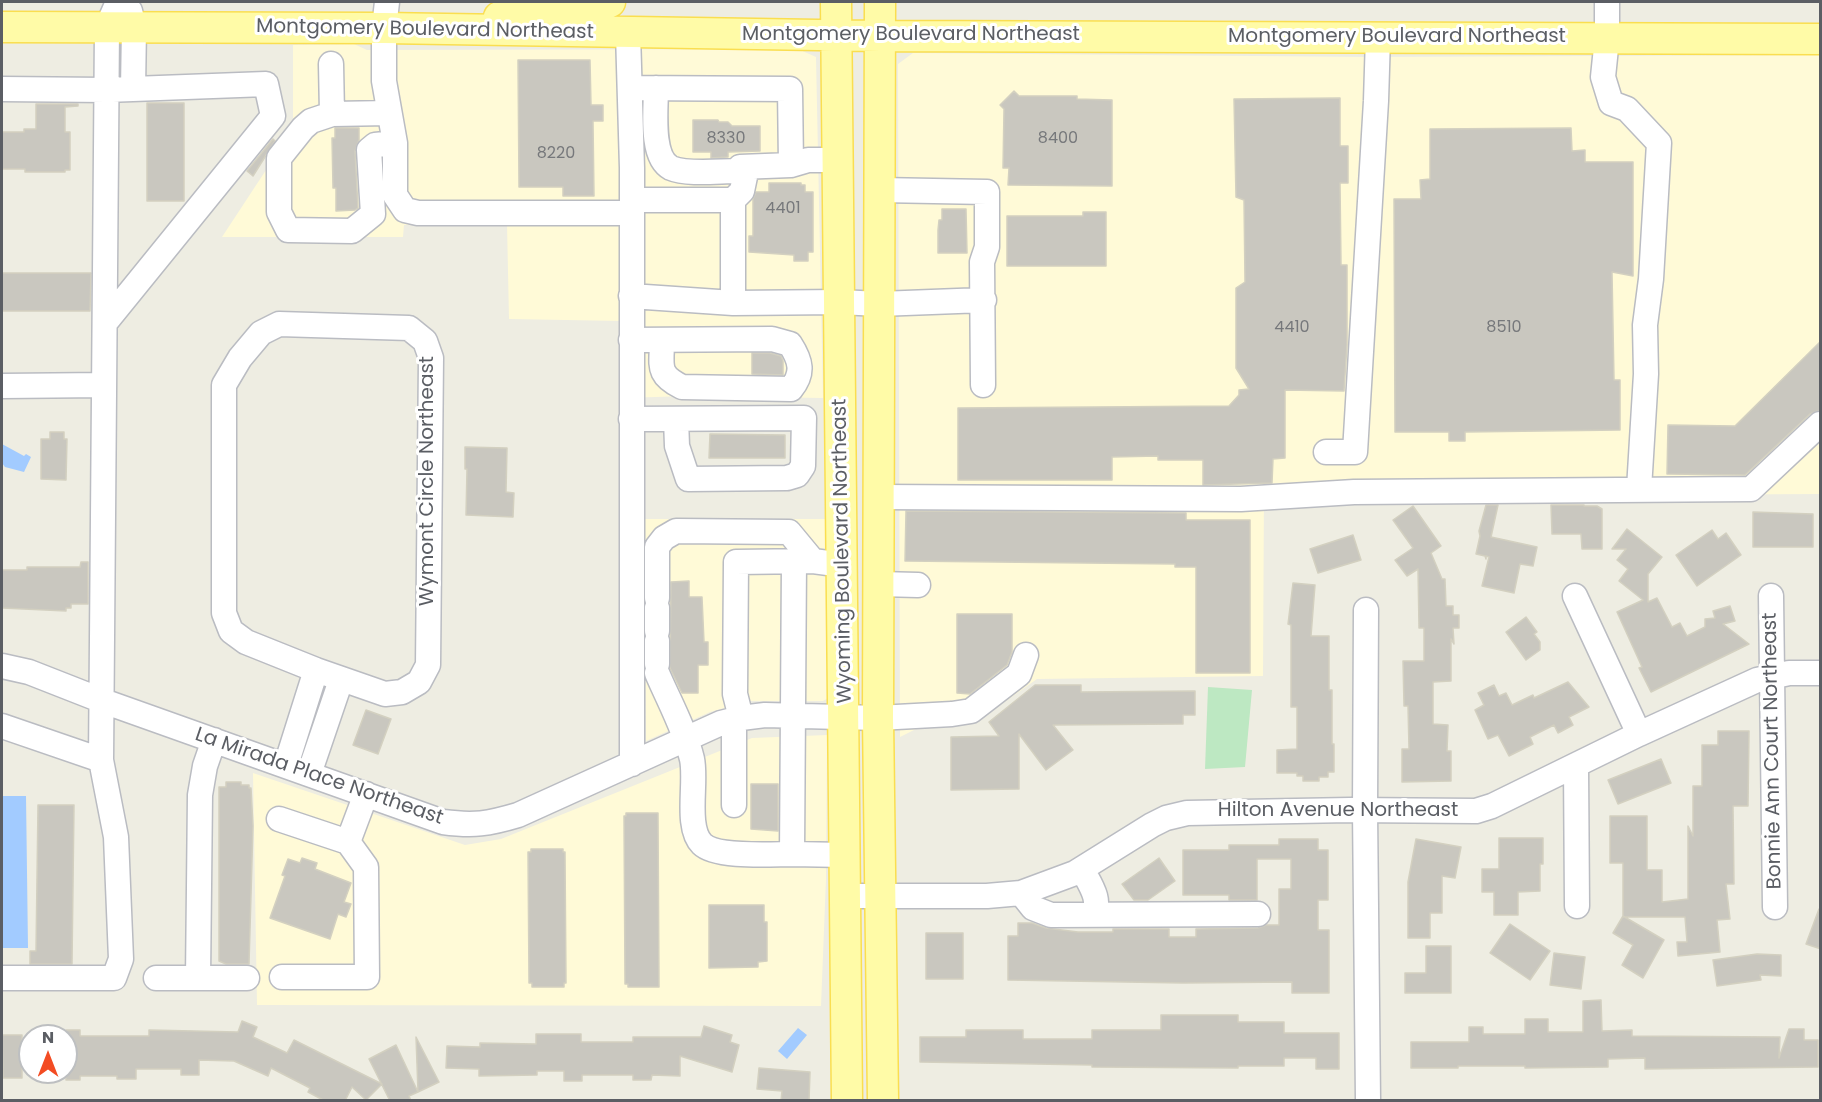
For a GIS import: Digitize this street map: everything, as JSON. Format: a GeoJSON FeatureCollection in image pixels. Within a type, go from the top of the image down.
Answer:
{"type":"FeatureCollection","features":[{"type":"Feature","properties":{"kind":"main road"},"geometry":{"type":"LineString","coordinates":[[447,30],[529,10],[584,10],[610,2]]}},
{"type":"Feature","properties":{"kind":"main road","name":"Wyoming Boulevard Northeast"},"geometry":{"type":"LineString","coordinates":[[836,2],[845,718],[844,896],[847,1101]]}},
{"type":"Feature","properties":{"kind":"main road","name":"Wyoming Boulevard Northeast"},"geometry":{"type":"LineString","coordinates":[[880,2],[879,718],[883,1101]]}},
{"type":"Feature","properties":{"kind":"main road","name":"Montgomery Boulevard Northeast"},"geometry":{"type":"LineString","coordinates":[[2,27],[122,14],[385,15],[447,30],[880,36],[1821,39]]}},
{"type":"Feature","properties":{"kind":"street"},"geometry":{"type":"LineString","coordinates":[[1607,2],[1607,38],[1603,77],[1611,103],[1627,109],[1659,143],[1651,279],[1645,325],[1646,374],[1639,489]]}},
{"type":"Feature","properties":{"kind":"street"},"geometry":{"type":"LineString","coordinates":[[122,14],[133,89]]}},
{"type":"Feature","properties":{"kind":"street"},"geometry":{"type":"LineString","coordinates":[[2,978],[114,978],[121,959],[116,837],[101,760],[106,90],[122,14]]}},
{"type":"Feature","properties":{"kind":"street"},"geometry":{"type":"LineString","coordinates":[[385,15],[384,81],[395,143],[384,200],[352,231],[288,230],[279,212],[279,158],[303,128],[310,121],[332,114],[389,112]]}},
{"type":"Feature","properties":{"kind":"street"},"geometry":{"type":"LineString","coordinates":[[628,33],[632,206],[632,764]]}},
{"type":"Feature","properties":{"kind":"street"},"geometry":{"type":"LineString","coordinates":[[1326,452],[1356,452],[1378,37]]}},
{"type":"Feature","properties":{"kind":"street"},"geometry":{"type":"LineString","coordinates":[[331,64],[332,114]]}},
{"type":"Feature","properties":{"kind":"street"},"geometry":{"type":"LineString","coordinates":[[2,89],[106,90],[266,84],[273,116],[105,323]]}},
{"type":"Feature","properties":{"kind":"street"},"geometry":{"type":"LineString","coordinates":[[630,88],[790,90],[791,165]]}},
{"type":"Feature","properties":{"kind":"street"},"geometry":{"type":"LineString","coordinates":[[661,88],[656,139],[660,157],[671,167],[687,171],[737,171],[731,164]]}},
{"type":"Feature","properties":{"kind":"street"},"geometry":{"type":"LineString","coordinates":[[731,164],[791,165],[808,160],[838,160]]}},
{"type":"Feature","properties":{"kind":"street"},"geometry":{"type":"LineString","coordinates":[[384,200],[405,210],[418,213],[632,206],[733,200],[742,191],[731,164]]}},
{"type":"Feature","properties":{"kind":"street"},"geometry":{"type":"LineString","coordinates":[[880,190],[987,192],[987,248],[982,262],[983,385]]}},
{"type":"Feature","properties":{"kind":"street"},"geometry":{"type":"LineString","coordinates":[[733,200],[733,303]]}},
{"type":"Feature","properties":{"kind":"street"},"geometry":{"type":"LineString","coordinates":[[631,296],[733,303],[879,304],[984,300]]}},
{"type":"Feature","properties":{"kind":"street","name":"Wymont Circle Northeast"},"geometry":{"type":"LineString","coordinates":[[279,324],[409,327],[425,341],[431,358],[428,665],[419,682],[402,692],[385,694],[316,670],[246,642],[231,631],[224,613],[224,385],[240,358],[261,333],[279,324]]}},
{"type":"Feature","properties":{"kind":"street"},"geometry":{"type":"LineString","coordinates":[[631,340],[772,339],[790,344],[799,358],[799,379],[791,389],[682,387],[668,380],[663,371],[662,340]]}},
{"type":"Feature","properties":{"kind":"street"},"geometry":{"type":"LineString","coordinates":[[2,386],[105,385]]}},
{"type":"Feature","properties":{"kind":"street"},"geometry":{"type":"LineString","coordinates":[[631,419],[804,418],[803,466],[797,475],[787,478],[687,479],[676,474],[663,453],[669,419]]}},
{"type":"Feature","properties":{"kind":"street"},"geometry":{"type":"LineString","coordinates":[[879,497],[1241,499],[1354,492],[1751,489],[1821,424]]}},
{"type":"Feature","properties":{"kind":"street"},"geometry":{"type":"LineString","coordinates":[[792,854],[794,716],[803,561],[789,532],[676,531],[664,538],[657,548],[657,636],[692,760],[694,831],[703,845],[718,852],[792,854],[845,855]]}},
{"type":"Feature","properties":{"kind":"street"},"geometry":{"type":"LineString","coordinates":[[734,805],[738,719],[735,694],[736,562],[803,561],[843,565]]}},
{"type":"Feature","properties":{"kind":"street"},"geometry":{"type":"LineString","coordinates":[[879,584],[918,585]]}},
{"type":"Feature","properties":{"kind":"street"},"geometry":{"type":"LineString","coordinates":[[1575,596],[1639,734]]}},
{"type":"Feature","properties":{"kind":"street","name":"Bonnie Ann Court Northeast"},"geometry":{"type":"LineString","coordinates":[[1771,596],[1775,907]]}},
{"type":"Feature","properties":{"kind":"street"},"geometry":{"type":"LineString","coordinates":[[1366,610],[1365,810],[1368,1101]]}},
{"type":"Feature","properties":{"kind":"street","name":"La Mirada Place Northeast"},"geometry":{"type":"LineString","coordinates":[[2,666],[29,672],[103,701],[443,822],[469,825],[489,824],[518,815],[721,723],[738,719],[765,715],[879,718],[926,706],[971,711],[1018,674],[1026,655]]}},
{"type":"Feature","properties":{"kind":"street"},"geometry":{"type":"LineString","coordinates":[[286,765],[316,670]]}},
{"type":"Feature","properties":{"kind":"street","name":"Hilton Avenue Northeast"},"geometry":{"type":"LineString","coordinates":[[844,896],[987,896],[1021,893],[1082,869],[1152,825],[1166,818],[1187,813],[1476,811],[1492,806],[1639,734],[1757,680],[1773,675],[1821,673]]}},
{"type":"Feature","properties":{"kind":"street"},"geometry":{"type":"LineString","coordinates":[[309,774],[341,680]]}},
{"type":"Feature","properties":{"kind":"street"},"geometry":{"type":"LineString","coordinates":[[2,726],[101,760]]}},
{"type":"Feature","properties":{"kind":"street"},"geometry":{"type":"LineString","coordinates":[[198,978],[200,795],[205,766],[214,740]]}},
{"type":"Feature","properties":{"kind":"street"},"geometry":{"type":"LineString","coordinates":[[1576,766],[1577,906]]}},
{"type":"Feature","properties":{"kind":"street"},"geometry":{"type":"LineString","coordinates":[[348,842],[366,794]]}},
{"type":"Feature","properties":{"kind":"street"},"geometry":{"type":"LineString","coordinates":[[279,819],[348,842],[366,867],[367,976],[282,977]]}},
{"type":"Feature","properties":{"kind":"street"},"geometry":{"type":"LineString","coordinates":[[1082,869],[1097,899],[1095,912],[1092,915]]}},
{"type":"Feature","properties":{"kind":"street"},"geometry":{"type":"LineString","coordinates":[[1021,893],[1038,912],[1050,915],[1258,914]]}},
{"type":"Feature","properties":{"kind":"street"},"geometry":{"type":"LineString","coordinates":[[156,978],[247,978]]}},
{"type":"Feature","properties":{"kind":"shaded area"},"geometry":{"type":"Polygon","coordinates":[[[354,44],[367,50],[798,49],[816,57],[823,398],[690,396],[621,398],[622,321],[509,319],[507,224],[404,225],[403,237],[222,237],[293,129],[293,45],[354,44]]]}},
{"type":"Feature","properties":{"kind":"shaded area"},"geometry":{"type":"Polygon","coordinates":[[[913,53],[1369,57],[1820,55],[1820,494],[1471,496],[1365,485],[1264,485],[1263,676],[1037,679],[971,723],[943,728],[924,725],[900,737],[898,64],[913,53]]]}},
{"type":"Feature","properties":{"kind":"shaded area"},"geometry":{"type":"Polygon","coordinates":[[[644,519],[827,519],[830,697],[823,701],[749,701],[710,712],[646,741],[644,519]]]}},
{"type":"Feature","properties":{"kind":"shaded area"},"geometry":{"type":"Polygon","coordinates":[[[827,735],[826,879],[821,1006],[257,1005],[253,773],[465,845],[501,839],[752,738],[827,735]]]}},
{"type":"Feature","properties":{"kind":"green space"},"geometry":{"type":"Polygon","coordinates":[[[1208,687],[1252,690],[1245,767],[1205,769],[1208,687]]]}},
{"type":"Feature","properties":{"kind":"water"},"geometry":{"type":"Polygon","coordinates":[[[2,444],[24,456],[26,454],[31,457],[24,472],[5,467],[2,463],[2,444]]]}},
{"type":"Feature","properties":{"kind":"water"},"geometry":{"type":"Polygon","coordinates":[[[2,796],[26,796],[28,948],[2,948],[2,796]]]}},
{"type":"Feature","properties":{"kind":"water"},"geometry":{"type":"Polygon","coordinates":[[[798,1028],[807,1035],[787,1059],[778,1051],[798,1028]]]}},
{"type":"Feature","properties":{"kind":"building"},"geometry":{"type":"Polygon","coordinates":[[[518,60],[590,60],[591,105],[603,105],[603,121],[593,121],[594,196],[563,196],[563,187],[519,187],[518,60]]]}},
{"type":"Feature","properties":{"kind":"building"},"geometry":{"type":"Polygon","coordinates":[[[1014,91],[1019,96],[1077,96],[1077,99],[1112,100],[1112,186],[1008,185],[1009,168],[1003,168],[1004,109],[1000,105],[1014,91]]]}},
{"type":"Feature","properties":{"kind":"building"},"geometry":{"type":"Polygon","coordinates":[[[1340,98],[1340,146],[1348,146],[1348,183],[1340,183],[1341,265],[1347,265],[1347,345],[1344,391],[1285,390],[1285,458],[1273,459],[1272,483],[1203,485],[1203,460],[1158,460],[1158,456],[1112,457],[1112,480],[958,480],[958,408],[1229,406],[1239,395],[1239,390],[1249,389],[1236,368],[1236,288],[1245,282],[1244,200],[1236,197],[1234,99],[1340,98]]]}},
{"type":"Feature","properties":{"kind":"building"},"geometry":{"type":"Polygon","coordinates":[[[147,103],[184,103],[184,201],[147,201],[147,103]]]}},
{"type":"Feature","properties":{"kind":"building"},"geometry":{"type":"Polygon","coordinates":[[[36,104],[78,104],[78,106],[65,107],[65,132],[70,132],[70,170],[25,172],[25,169],[2,169],[2,132],[24,132],[24,129],[36,129],[36,104]]]}},
{"type":"Feature","properties":{"kind":"building"},"geometry":{"type":"Polygon","coordinates":[[[693,120],[718,120],[728,122],[732,126],[760,126],[760,151],[728,152],[728,157],[711,158],[711,152],[693,152],[693,120]]]}},
{"type":"Feature","properties":{"kind":"building"},"geometry":{"type":"Polygon","coordinates":[[[335,128],[359,128],[359,140],[355,151],[358,208],[355,210],[336,211],[332,138],[335,138],[335,128]]]}},
{"type":"Feature","properties":{"kind":"building"},"geometry":{"type":"Polygon","coordinates":[[[1571,128],[1572,151],[1585,150],[1585,162],[1633,162],[1633,276],[1612,272],[1614,380],[1620,380],[1620,430],[1465,432],[1465,441],[1449,441],[1449,432],[1395,432],[1394,199],[1421,199],[1420,180],[1430,179],[1430,129],[1571,128]]]}},
{"type":"Feature","properties":{"kind":"building"},"geometry":{"type":"Polygon","coordinates":[[[273,139],[275,141],[253,176],[247,171],[273,139]]]}},
{"type":"Feature","properties":{"kind":"building"},"geometry":{"type":"Polygon","coordinates":[[[769,183],[801,183],[805,185],[805,192],[813,192],[813,252],[808,252],[808,261],[794,261],[794,255],[749,252],[749,236],[753,236],[753,199],[756,192],[769,192],[769,183]]]}},
{"type":"Feature","properties":{"kind":"building"},"geometry":{"type":"Polygon","coordinates":[[[942,209],[966,209],[967,253],[938,253],[938,230],[939,220],[942,220],[942,209]]]}},
{"type":"Feature","properties":{"kind":"building"},"geometry":{"type":"Polygon","coordinates":[[[1083,212],[1106,212],[1106,266],[1007,266],[1007,216],[1083,216],[1083,212]]]}},
{"type":"Feature","properties":{"kind":"building"},"geometry":{"type":"Polygon","coordinates":[[[2,273],[91,273],[90,311],[2,311],[2,273]]]}},
{"type":"Feature","properties":{"kind":"building"},"geometry":{"type":"Polygon","coordinates":[[[1821,341],[1821,410],[1810,414],[1745,475],[1667,474],[1668,425],[1735,426],[1821,341]]]}},
{"type":"Feature","properties":{"kind":"building"},"geometry":{"type":"Polygon","coordinates":[[[752,353],[770,353],[781,356],[783,375],[752,374],[752,353]]]}},
{"type":"Feature","properties":{"kind":"building"},"geometry":{"type":"Polygon","coordinates":[[[50,432],[64,432],[64,439],[67,439],[66,480],[41,479],[41,439],[50,439],[50,432]]]}},
{"type":"Feature","properties":{"kind":"building"},"geometry":{"type":"Polygon","coordinates":[[[710,434],[785,435],[785,458],[709,458],[710,434]]]}},
{"type":"Feature","properties":{"kind":"building"},"geometry":{"type":"Polygon","coordinates":[[[465,447],[507,448],[506,492],[514,493],[513,517],[466,515],[465,447]]]}},
{"type":"Feature","properties":{"kind":"building"},"geometry":{"type":"Polygon","coordinates":[[[1486,505],[1498,505],[1491,537],[1537,547],[1533,566],[1520,564],[1514,593],[1482,586],[1489,557],[1486,556],[1486,559],[1485,556],[1476,554],[1486,505]]]}},
{"type":"Feature","properties":{"kind":"building"},"geometry":{"type":"Polygon","coordinates":[[[1551,505],[1597,506],[1602,509],[1602,549],[1582,549],[1581,534],[1552,534],[1551,505]]]}},
{"type":"Feature","properties":{"kind":"building"},"geometry":{"type":"Polygon","coordinates":[[[1413,506],[1441,546],[1431,553],[1442,579],[1445,579],[1446,606],[1453,606],[1453,615],[1459,615],[1459,628],[1453,628],[1454,644],[1451,639],[1451,681],[1433,682],[1433,724],[1448,725],[1447,751],[1451,751],[1451,781],[1402,782],[1402,749],[1409,749],[1408,706],[1404,706],[1403,661],[1424,661],[1424,628],[1419,628],[1418,569],[1407,576],[1395,560],[1413,548],[1393,520],[1413,506]]]}},
{"type":"Feature","properties":{"kind":"building"},"geometry":{"type":"Polygon","coordinates":[[[906,511],[1186,513],[1186,520],[1250,520],[1250,673],[1196,673],[1196,567],[1175,567],[1175,564],[905,561],[906,511]]]}},
{"type":"Feature","properties":{"kind":"building"},"geometry":{"type":"Polygon","coordinates":[[[1753,512],[1813,514],[1813,547],[1753,547],[1753,512]]]}},
{"type":"Feature","properties":{"kind":"building"},"geometry":{"type":"Polygon","coordinates":[[[1627,529],[1662,557],[1648,574],[1648,602],[1657,598],[1672,627],[1680,623],[1687,636],[1705,627],[1705,619],[1715,618],[1713,611],[1730,606],[1735,621],[1723,624],[1749,644],[1651,692],[1617,612],[1643,600],[1619,581],[1628,569],[1617,560],[1626,549],[1612,549],[1627,529]]]}},
{"type":"Feature","properties":{"kind":"building"},"geometry":{"type":"Polygon","coordinates":[[[1712,530],[1718,539],[1726,533],[1741,555],[1697,586],[1676,555],[1712,530]]]}},
{"type":"Feature","properties":{"kind":"building"},"geometry":{"type":"Polygon","coordinates":[[[1353,535],[1361,560],[1318,573],[1310,549],[1353,535]]]}},
{"type":"Feature","properties":{"kind":"building"},"geometry":{"type":"Polygon","coordinates":[[[81,562],[88,562],[88,604],[71,604],[71,608],[66,608],[66,611],[2,608],[2,570],[27,570],[27,567],[80,567],[81,562]]]}},
{"type":"Feature","properties":{"kind":"building"},"geometry":{"type":"Polygon","coordinates":[[[689,581],[689,597],[702,597],[704,642],[708,642],[708,665],[698,665],[698,693],[682,693],[670,668],[671,582],[689,581]]]}},
{"type":"Feature","properties":{"kind":"building"},"geometry":{"type":"Polygon","coordinates":[[[1293,583],[1315,585],[1311,636],[1329,636],[1329,690],[1332,690],[1334,772],[1328,772],[1328,777],[1319,777],[1319,781],[1303,781],[1303,776],[1297,776],[1297,773],[1277,773],[1277,750],[1297,749],[1297,707],[1291,707],[1291,625],[1288,624],[1293,583]]]}},
{"type":"Feature","properties":{"kind":"building"},"geometry":{"type":"Polygon","coordinates":[[[957,614],[1012,614],[1012,652],[1007,665],[970,694],[957,693],[957,614]]]}},
{"type":"Feature","properties":{"kind":"building"},"geometry":{"type":"Polygon","coordinates":[[[1526,617],[1537,632],[1534,634],[1540,642],[1540,650],[1526,660],[1506,632],[1526,617]]]}},
{"type":"Feature","properties":{"kind":"building"},"geometry":{"type":"Polygon","coordinates":[[[1568,682],[1589,707],[1569,717],[1573,725],[1558,733],[1554,725],[1530,737],[1533,744],[1509,756],[1498,735],[1488,739],[1475,710],[1484,705],[1478,693],[1494,685],[1499,696],[1506,693],[1512,705],[1533,695],[1534,698],[1568,682]]]}},
{"type":"Feature","properties":{"kind":"building"},"geometry":{"type":"Polygon","coordinates":[[[1035,685],[1081,685],[1081,692],[1195,691],[1195,715],[1183,715],[1183,724],[1053,725],[1073,750],[1046,770],[1019,734],[1019,789],[951,790],[951,737],[999,736],[989,722],[1035,685]]]}},
{"type":"Feature","properties":{"kind":"building"},"geometry":{"type":"Polygon","coordinates":[[[366,710],[391,719],[378,754],[353,745],[366,710]]]}},
{"type":"Feature","properties":{"kind":"building"},"geometry":{"type":"Polygon","coordinates":[[[1718,731],[1749,731],[1748,806],[1733,806],[1734,884],[1726,884],[1730,919],[1717,920],[1720,952],[1678,956],[1677,942],[1687,942],[1685,917],[1623,917],[1623,863],[1610,863],[1610,816],[1647,816],[1647,870],[1662,870],[1662,902],[1688,899],[1688,826],[1693,836],[1693,786],[1702,786],[1702,745],[1718,745],[1718,731]]]}},
{"type":"Feature","properties":{"kind":"building"},"geometry":{"type":"Polygon","coordinates":[[[1661,759],[1671,783],[1618,804],[1608,780],[1661,759]]]}},
{"type":"Feature","properties":{"kind":"building"},"geometry":{"type":"Polygon","coordinates":[[[226,782],[241,782],[241,785],[249,785],[251,788],[253,826],[249,964],[226,964],[219,961],[219,787],[226,787],[226,782]]]}},
{"type":"Feature","properties":{"kind":"building"},"geometry":{"type":"Polygon","coordinates":[[[751,784],[778,784],[778,831],[751,829],[751,784]]]}},
{"type":"Feature","properties":{"kind":"building"},"geometry":{"type":"Polygon","coordinates":[[[38,805],[74,805],[72,964],[30,964],[30,951],[36,951],[38,805]]]}},
{"type":"Feature","properties":{"kind":"building"},"geometry":{"type":"Polygon","coordinates":[[[626,813],[658,813],[659,987],[628,987],[628,984],[625,984],[624,816],[626,813]]]}},
{"type":"Feature","properties":{"kind":"building"},"geometry":{"type":"Polygon","coordinates":[[[1499,838],[1543,838],[1540,891],[1518,892],[1518,915],[1494,915],[1494,892],[1482,892],[1482,869],[1499,869],[1499,838]]]}},
{"type":"Feature","properties":{"kind":"building"},"geometry":{"type":"Polygon","coordinates":[[[1279,839],[1318,839],[1318,850],[1328,850],[1328,900],[1318,900],[1318,930],[1329,930],[1329,993],[1292,993],[1292,982],[1008,980],[1008,936],[1018,936],[1018,923],[1032,923],[1046,928],[1078,932],[1113,932],[1113,929],[1169,929],[1169,937],[1196,937],[1196,929],[1258,928],[1266,925],[1279,925],[1279,889],[1291,889],[1291,859],[1257,859],[1257,900],[1229,900],[1229,895],[1183,895],[1183,850],[1229,850],[1229,845],[1279,845],[1279,839]]]}},
{"type":"Feature","properties":{"kind":"building"},"geometry":{"type":"Polygon","coordinates":[[[1416,839],[1461,847],[1455,878],[1442,876],[1442,913],[1430,913],[1430,938],[1408,938],[1408,882],[1416,839]]]}},
{"type":"Feature","properties":{"kind":"building"},"geometry":{"type":"Polygon","coordinates":[[[531,849],[563,849],[565,852],[566,983],[564,987],[532,987],[532,983],[529,983],[528,852],[531,852],[531,849]]]}},
{"type":"Feature","properties":{"kind":"building"},"geometry":{"type":"Polygon","coordinates":[[[302,858],[317,863],[315,869],[351,883],[344,902],[351,904],[346,917],[338,914],[330,939],[270,918],[285,876],[282,875],[288,859],[300,863],[302,858]]]}},
{"type":"Feature","properties":{"kind":"building"},"geometry":{"type":"Polygon","coordinates":[[[1159,858],[1175,881],[1148,900],[1134,900],[1122,884],[1159,858]]]}},
{"type":"Feature","properties":{"kind":"building"},"geometry":{"type":"Polygon","coordinates":[[[709,905],[764,905],[764,922],[767,922],[767,961],[758,962],[758,967],[709,968],[709,905]]]}},
{"type":"Feature","properties":{"kind":"building"},"geometry":{"type":"Polygon","coordinates":[[[1819,909],[1821,909],[1821,949],[1806,944],[1819,909]]]}},
{"type":"Feature","properties":{"kind":"building"},"geometry":{"type":"Polygon","coordinates":[[[1623,916],[1664,940],[1643,978],[1622,965],[1633,945],[1613,933],[1623,916]]]}},
{"type":"Feature","properties":{"kind":"building"},"geometry":{"type":"Polygon","coordinates":[[[1510,924],[1550,951],[1530,980],[1490,953],[1510,924]]]}},
{"type":"Feature","properties":{"kind":"building"},"geometry":{"type":"Polygon","coordinates":[[[926,933],[963,933],[963,979],[926,979],[926,933]]]}},
{"type":"Feature","properties":{"kind":"building"},"geometry":{"type":"Polygon","coordinates":[[[1426,946],[1451,946],[1451,993],[1405,993],[1405,973],[1426,973],[1426,946]]]}},
{"type":"Feature","properties":{"kind":"building"},"geometry":{"type":"Polygon","coordinates":[[[1554,953],[1585,957],[1581,989],[1550,985],[1554,953]]]}},
{"type":"Feature","properties":{"kind":"building"},"geometry":{"type":"Polygon","coordinates":[[[1757,954],[1781,955],[1781,976],[1760,975],[1761,980],[1717,986],[1713,960],[1757,954]]]}},
{"type":"Feature","properties":{"kind":"building"},"geometry":{"type":"Polygon","coordinates":[[[1601,1000],[1602,1031],[1632,1030],[1632,1036],[1780,1037],[1779,1058],[1789,1029],[1804,1029],[1804,1040],[1818,1040],[1818,1067],[1645,1069],[1645,1058],[1608,1059],[1608,1067],[1411,1068],[1411,1042],[1469,1042],[1469,1027],[1483,1027],[1483,1034],[1525,1034],[1525,1019],[1548,1019],[1548,1032],[1583,1032],[1583,1001],[1601,1000]]]}},
{"type":"Feature","properties":{"kind":"building"},"geometry":{"type":"Polygon","coordinates":[[[1161,1015],[1238,1015],[1238,1022],[1284,1022],[1284,1033],[1339,1033],[1339,1069],[1316,1069],[1316,1058],[1284,1058],[1284,1066],[1238,1066],[1238,1068],[920,1062],[920,1037],[966,1037],[966,1030],[1023,1030],[1023,1039],[1092,1039],[1092,1030],[1161,1030],[1161,1015]]]}},
{"type":"Feature","properties":{"kind":"building"},"geometry":{"type":"Polygon","coordinates":[[[242,1021],[257,1027],[253,1037],[287,1053],[294,1040],[382,1084],[366,1100],[352,1087],[345,1101],[325,1101],[308,1092],[310,1088],[271,1068],[268,1076],[234,1061],[199,1060],[199,1075],[181,1075],[181,1069],[136,1069],[136,1079],[117,1079],[117,1076],[80,1076],[78,1080],[78,1030],[80,1030],[80,1036],[149,1036],[149,1030],[238,1032],[242,1021]]]}},
{"type":"Feature","properties":{"kind":"building"},"geometry":{"type":"Polygon","coordinates":[[[704,1026],[732,1035],[730,1042],[739,1045],[732,1072],[680,1056],[680,1076],[652,1075],[651,1080],[633,1080],[633,1075],[582,1075],[582,1081],[564,1081],[564,1071],[537,1071],[537,1075],[479,1076],[479,1069],[446,1068],[447,1046],[480,1047],[480,1043],[536,1044],[536,1034],[581,1034],[581,1042],[633,1042],[633,1037],[701,1037],[704,1026]]]}},
{"type":"Feature","properties":{"kind":"building"},"geometry":{"type":"Polygon","coordinates":[[[2,1035],[18,1035],[18,1078],[3,1078],[2,1035]]]}},
{"type":"Feature","properties":{"kind":"building"},"geometry":{"type":"Polygon","coordinates":[[[416,1037],[439,1082],[418,1092],[416,1037]]]}},
{"type":"Feature","properties":{"kind":"building"},"geometry":{"type":"Polygon","coordinates":[[[396,1045],[418,1092],[409,1096],[411,1101],[390,1101],[369,1059],[396,1045]]]}},
{"type":"Feature","properties":{"kind":"building"},"geometry":{"type":"Polygon","coordinates":[[[759,1068],[810,1072],[809,1101],[781,1101],[782,1091],[757,1089],[759,1068]]]}}]}
